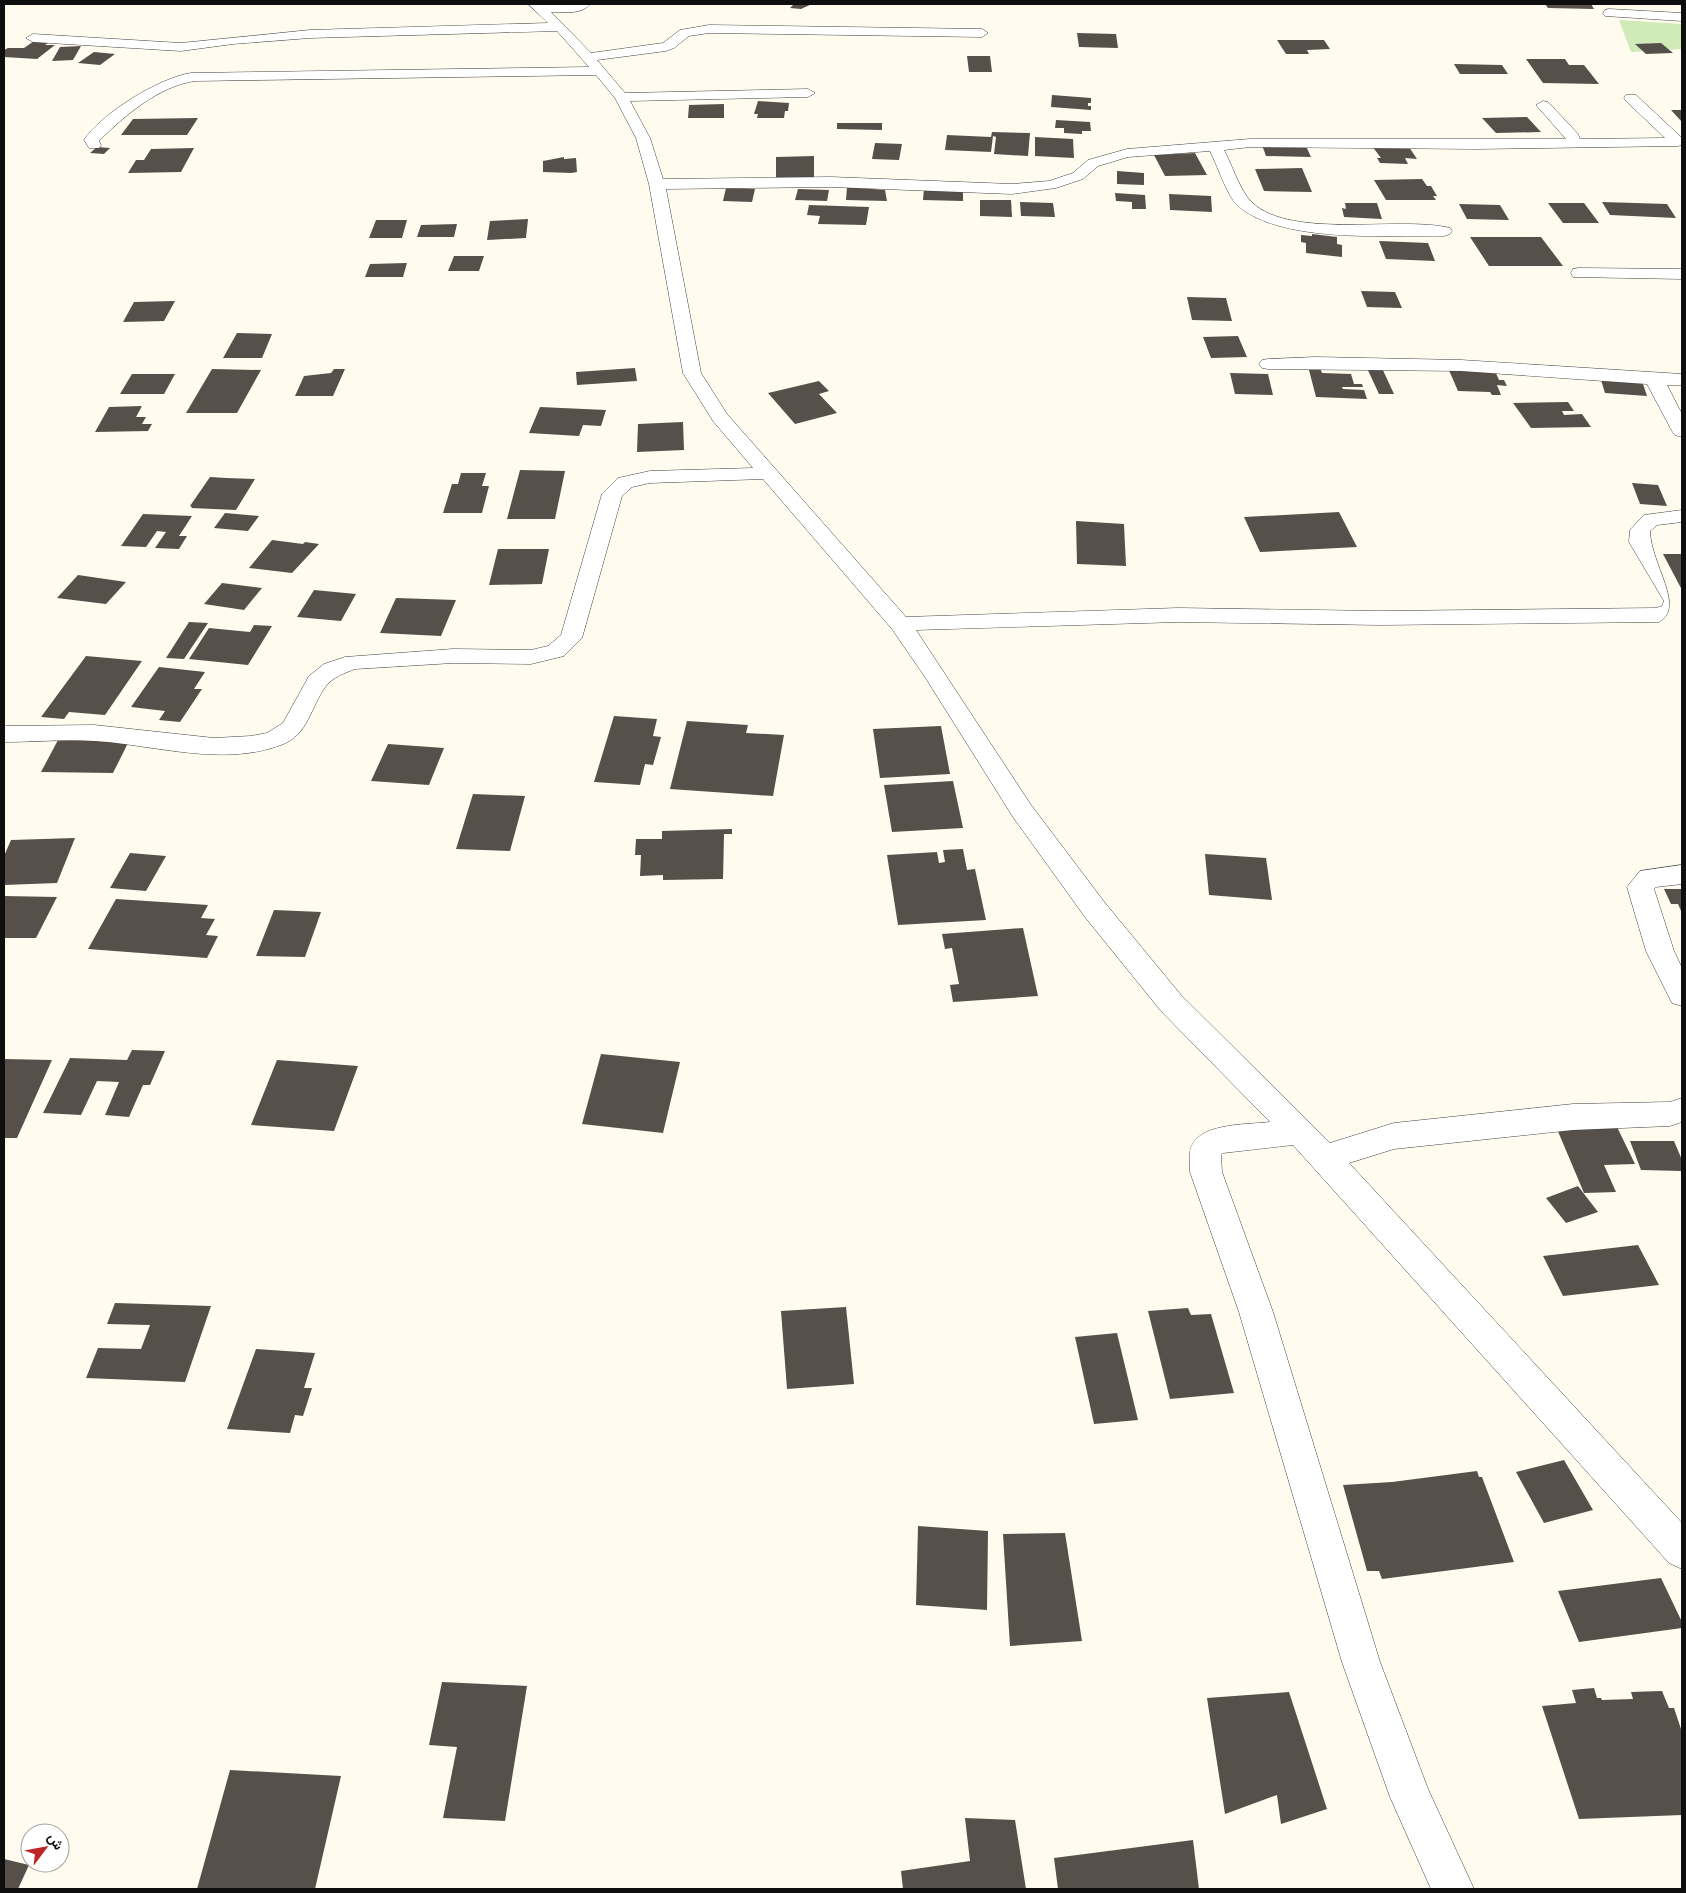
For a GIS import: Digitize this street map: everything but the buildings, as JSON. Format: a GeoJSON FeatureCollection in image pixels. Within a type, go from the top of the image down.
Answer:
{"type":"FeatureCollection","features":[{"type":"Feature","properties":{"kind":"street"},"geometry":{"type":"LineString","coordinates":[[536,6],[576,8],[584,4]]}},
{"type":"Feature","properties":{"kind":"street"},"geometry":{"type":"LineString","coordinates":[[536,6],[560,27],[621,97],[643,138],[657,184],[692,373],[720,417],[900,624],[935,674],[1022,811],[1095,910],[1171,1004],[1325,1158],[1682,1550]]}},
{"type":"Feature","properties":{"kind":"street"},"geometry":{"type":"LineString","coordinates":[[1609,13],[1682,18]]}},
{"type":"Feature","properties":{"kind":"street"},"geometry":{"type":"LineString","coordinates":[[34,38],[181,47],[233,40],[310,34],[560,27]]}},
{"type":"Feature","properties":{"kind":"street"},"geometry":{"type":"LineString","coordinates":[[94,145],[91,140],[101,130],[159,89],[175,80],[202,76],[594,64],[666,47],[672,44],[679,36],[690,31],[709,29],[982,33]]}},
{"type":"Feature","properties":{"kind":"street"},"geometry":{"type":"LineString","coordinates":[[621,97],[808,92]]}},
{"type":"Feature","properties":{"kind":"street"},"geometry":{"type":"LineString","coordinates":[[1631,98],[1680,142]]}},
{"type":"Feature","properties":{"kind":"street"},"geometry":{"type":"LineString","coordinates":[[1543,105],[1573,137],[1573,143]]}},
{"type":"Feature","properties":{"kind":"street"},"geometry":{"type":"LineString","coordinates":[[657,184],[831,182],[1012,189],[1051,185],[1078,176],[1093,163],[1127,153],[1216,146],[1285,143],[1477,145],[1680,142]]}},
{"type":"Feature","properties":{"kind":"street"},"geometry":{"type":"LineString","coordinates":[[1216,146],[1242,201],[1260,214],[1286,225],[1324,229],[1444,231]]}},
{"type":"Feature","properties":{"kind":"street"},"geometry":{"type":"LineString","coordinates":[[1579,273],[1682,274]]}},
{"type":"Feature","properties":{"kind":"street"},"geometry":{"type":"LineString","coordinates":[[1268,364],[1330,362],[1510,366],[1682,380]]}},
{"type":"Feature","properties":{"kind":"street"},"geometry":{"type":"LineString","coordinates":[[1654,379],[1682,431]]}},
{"type":"Feature","properties":{"kind":"street"},"geometry":{"type":"LineString","coordinates":[[4,734],[94,733],[214,746],[251,744],[274,739],[292,728],[317,681],[332,668],[353,662],[453,656],[531,657],[556,651],[571,638],[612,494],[625,482],[650,477],[769,473]]}},
{"type":"Feature","properties":{"kind":"street"},"geometry":{"type":"LineString","coordinates":[[900,624],[1178,615],[1390,618],[1659,615],[1671,610],[1675,600],[1640,542],[1640,530],[1651,519],[1682,516]]}},
{"type":"Feature","properties":{"kind":"street"},"geometry":{"type":"LineString","coordinates":[[1682,875],[1649,878],[1640,887],[1660,951],[1682,995]]}},
{"type":"Feature","properties":{"kind":"street"},"geometry":{"type":"LineString","coordinates":[[1325,1158],[1394,1136],[1573,1117],[1670,1114],[1682,1110]]}},
{"type":"Feature","properties":{"kind":"street"},"geometry":{"type":"LineString","coordinates":[[1299,1132],[1215,1142],[1205,1151],[1206,1172],[1256,1312],[1361,1662],[1411,1797],[1453,1889]]}},
{"type":"Feature","properties":{"kind":"green space"},"geometry":{"type":"Polygon","coordinates":[[[1619,20],[1682,24],[1682,49],[1631,52],[1619,20]]]}}]}
